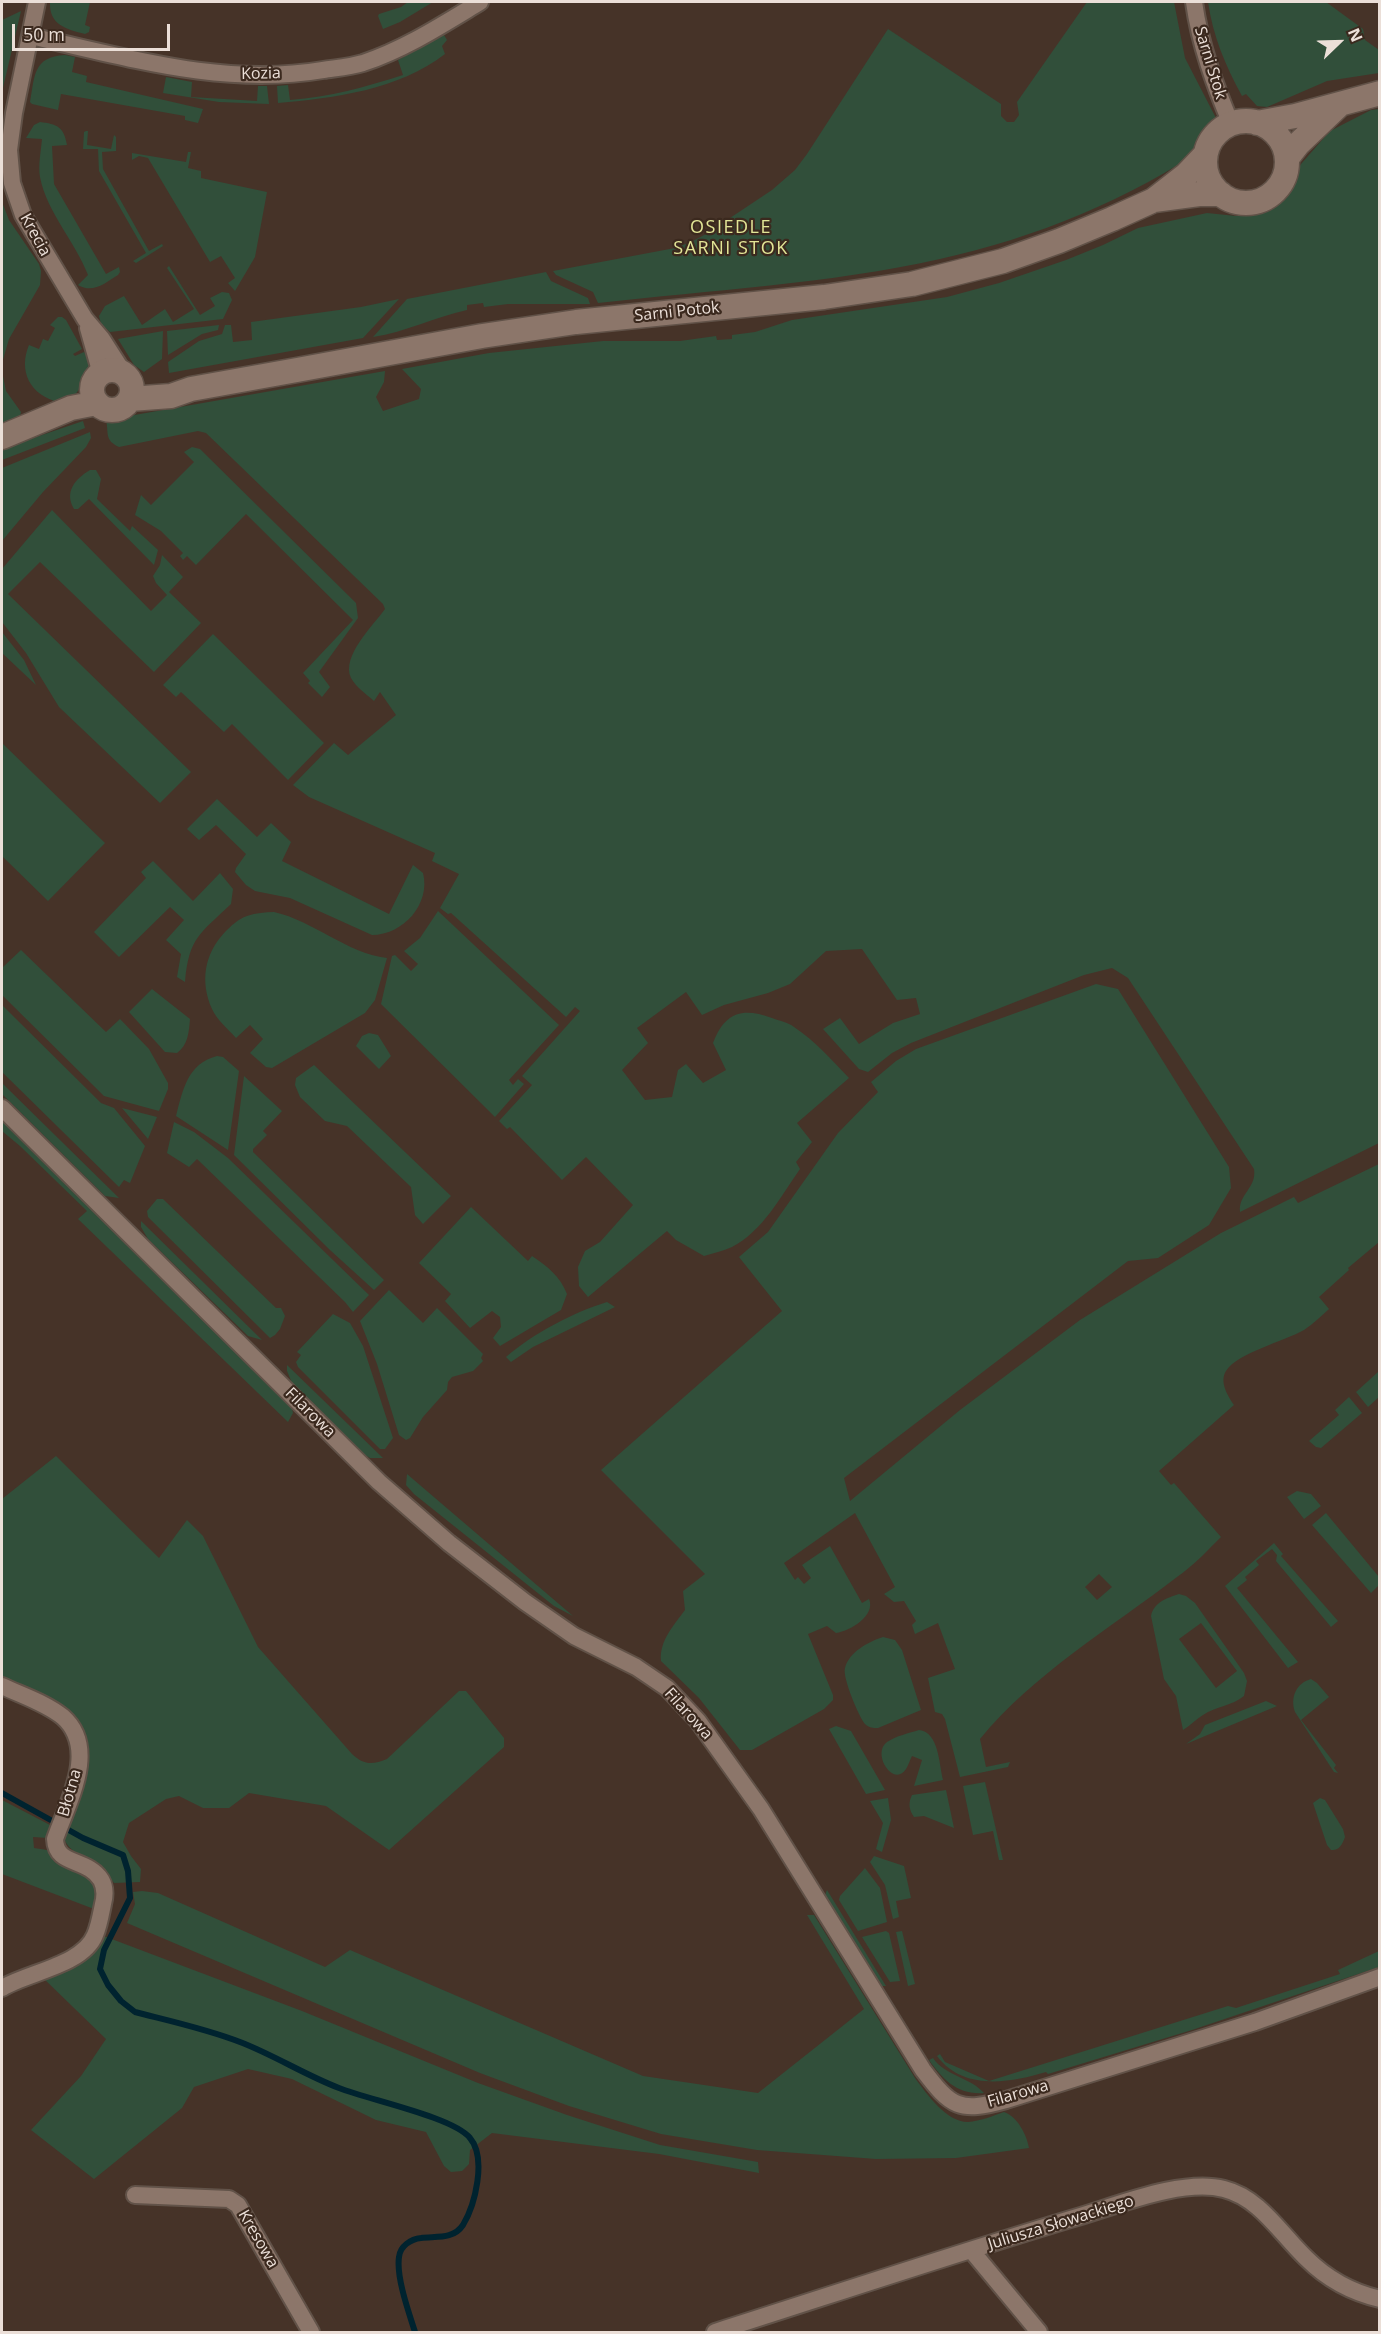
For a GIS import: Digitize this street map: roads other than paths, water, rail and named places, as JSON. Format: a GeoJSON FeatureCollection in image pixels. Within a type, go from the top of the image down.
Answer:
{"type":"FeatureCollection","features":[{"type":"Feature","properties":{"kind":"street","name":"Krecia"},"geometry":{"type":"LineString","coordinates":[[37,2],[14,113],[9,150],[12,183],[23,215],[84,319]]}},
{"type":"Feature","properties":{"kind":"street","name":"Kozia"},"geometry":{"type":"LineString","coordinates":[[30,36],[176,68],[222,75],[309,73],[360,64],[388,54],[480,2]]}},
{"type":"Feature","properties":{"kind":"street","name":"Sarni Stok"},"geometry":{"type":"LineString","coordinates":[[1194,2],[1208,68],[1231,124]]}},
{"type":"Feature","properties":{"kind":"street"},"geometry":{"type":"LineString","coordinates":[[1257,123],[1340,105],[1380,93]]}},
{"type":"Feature","properties":{"kind":"street"},"geometry":{"type":"LineString","coordinates":[[1287,158],[1298,144],[1340,105]]}},
{"type":"Feature","properties":{"kind":"street"},"geometry":{"type":"LineString","coordinates":[[1244,121],[1257,123],[1266,126],[1280,140],[1287,158],[1286,167],[1276,190],[1262,200],[1236,202],[1221,194],[1209,181],[1205,155],[1214,136],[1231,124],[1244,121]]}},
{"type":"Feature","properties":{"kind":"street","name":"Sarni Potok"},"geometry":{"type":"LineString","coordinates":[[129,387],[171,396],[191,389],[482,336],[564,324],[824,297],[912,284],[1003,261],[1059,242],[1154,200],[1186,175],[1205,155]]}},
{"type":"Feature","properties":{"kind":"street","name":"Sarni Potok"},"geometry":{"type":"LineString","coordinates":[[1154,200],[1221,194]]}},
{"type":"Feature","properties":{"kind":"street"},"geometry":{"type":"LineString","coordinates":[[84,319],[102,339],[129,387],[126,404],[115,410],[108,410],[97,390],[84,319]]}},
{"type":"Feature","properties":{"kind":"street"},"geometry":{"type":"LineString","coordinates":[[2,437],[71,408],[97,390],[113,371],[129,387]]}},
{"type":"Feature","properties":{"kind":"street","name":"Filarowa"},"geometry":{"type":"LineString","coordinates":[[2,1108],[380,1482],[432,1528],[525,1602],[564,1629],[636,1667],[666,1688],[698,1721],[761,1809],[923,2070],[949,2100],[965,2107],[1006,2100],[1255,2022],[1380,1977]]}},
{"type":"Feature","properties":{"kind":"street","name":"Błotna"},"geometry":{"type":"LineString","coordinates":[[2,1686],[48,1707],[62,1716],[72,1729],[79,1760],[78,1776],[55,1839],[57,1851],[90,1869],[101,1878],[105,1889],[95,1936],[89,1945],[69,1961],[16,1980],[2,1988]]}},
{"type":"Feature","properties":{"kind":"street","name":"Juliusza Słowackiego"},"geometry":{"type":"LineString","coordinates":[[714,2332],[971,2250],[1174,2189],[1205,2185],[1238,2193],[1257,2205],[1325,2275],[1343,2287],[1380,2300]]}},
{"type":"Feature","properties":{"kind":"street","name":"Kresowa"},"geometry":{"type":"LineString","coordinates":[[135,2195],[229,2199],[238,2205],[311,2332]]}},
{"type":"Feature","properties":{"kind":"street"},"geometry":{"type":"LineString","coordinates":[[971,2250],[1039,2332]]}},
{"type":"Feature","properties":{"kind":"waterway"},"geometry":{"type":"LineString","coordinates":[[2,1793],[83,1838],[123,1855],[128,1871],[130,1898],[104,1950],[100,1969],[108,1985],[121,2001],[135,2012],[202,2029],[240,2042],[339,2088],[447,2123],[470,2138],[478,2157],[477,2182],[472,2206],[463,2225],[449,2235],[413,2240],[404,2246],[400,2253],[401,2285],[415,2332]]}},
{"type":"Feature","properties":{"kind":"district","name":"OSIEDLE SARNI STOK"},"geometry":{"type":"Point","coordinates":[731,238]}}]}
